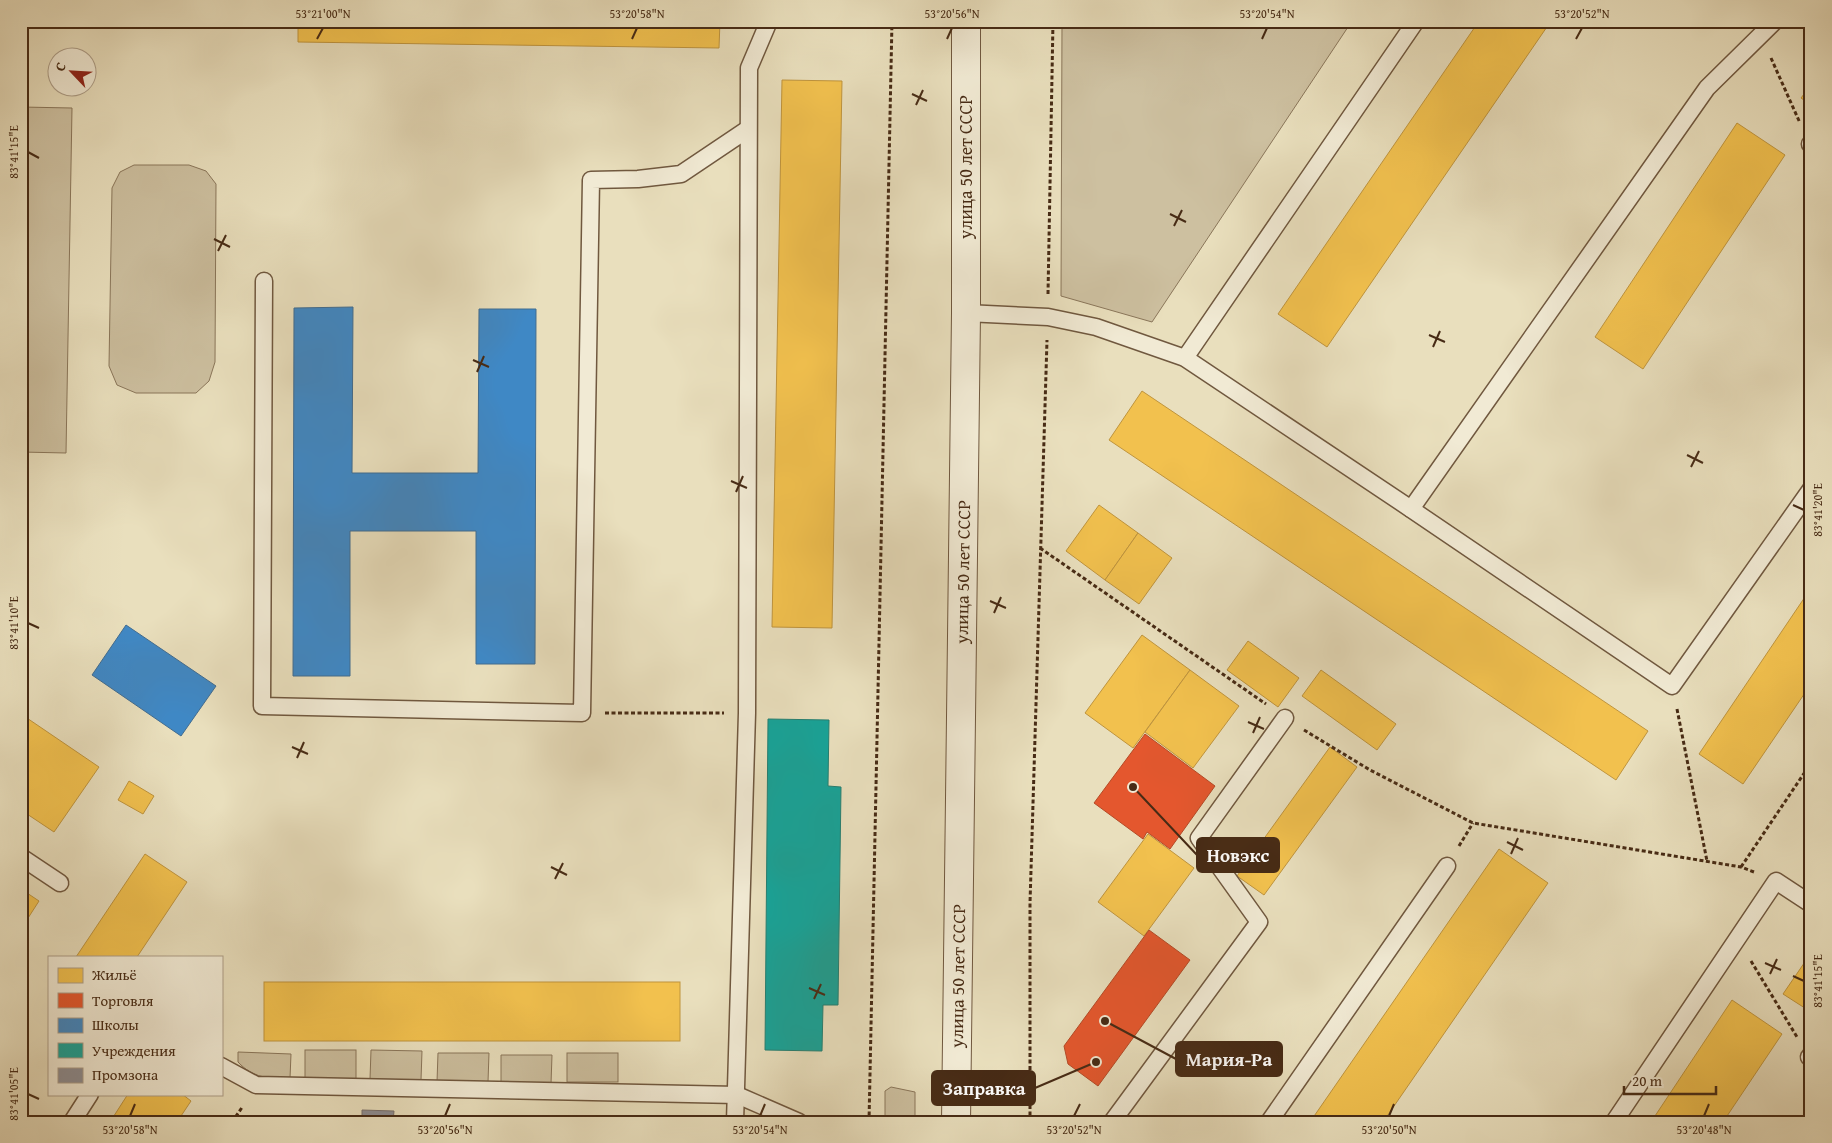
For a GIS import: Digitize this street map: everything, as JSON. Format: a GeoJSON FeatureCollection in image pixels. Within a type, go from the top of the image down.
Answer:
{"type":"FeatureCollection","features":[{"type":"Feature","properties":{"kind":"street","name":"улица 50 лет СССР"},"geometry":{"type":"LineString","coordinates":[[956,1122],[966,313],[966,21]]}},
{"type":"Feature","properties":{"kind":"lane"},"geometry":{"type":"LineString","coordinates":[[735,1122],[747,713],[749,68],[770,21]]}},
{"type":"Feature","properties":{"kind":"lane"},"geometry":{"type":"LineString","coordinates":[[1186,358],[1416,21]]}},
{"type":"Feature","properties":{"kind":"lane"},"geometry":{"type":"LineString","coordinates":[[1412,509],[1707,88],[1775,21]]}},
{"type":"Feature","properties":{"kind":"lane"},"geometry":{"type":"LineString","coordinates":[[264,281],[262,706],[582,713],[591,180],[638,179],[682,174],[748,129]]}},
{"type":"Feature","properties":{"kind":"lane"},"geometry":{"type":"LineString","coordinates":[[966,313],[1048,317],[1096,327],[1186,358],[1672,686],[1811,489]]}},
{"type":"Feature","properties":{"kind":"lane"},"geometry":{"type":"LineString","coordinates":[[1112,1122],[1259,922],[1199,838],[1286,718]]}},
{"type":"Feature","properties":{"kind":"lane"},"geometry":{"type":"LineString","coordinates":[[21,857],[60,883]]}},
{"type":"Feature","properties":{"kind":"lane"},"geometry":{"type":"LineString","coordinates":[[1269,1122],[1447,866]]}},
{"type":"Feature","properties":{"kind":"lane"},"geometry":{"type":"LineString","coordinates":[[1614,1122],[1776,881],[1809,898]]}},
{"type":"Feature","properties":{"kind":"lane"},"geometry":{"type":"LineString","coordinates":[[222,1067],[256,1085],[737,1095],[799,1122]]}},
{"type":"Feature","properties":{"kind":"lane"},"geometry":{"type":"LineString","coordinates":[[72,1122],[89,1096]]}},
{"type":"Feature","properties":{"kind":"path"},"geometry":{"type":"LineString","coordinates":[[869,1122],[892,21]]}},
{"type":"Feature","properties":{"kind":"path"},"geometry":{"type":"LineString","coordinates":[[1030,1122],[1030,903],[1048,317],[1053,21]]}},
{"type":"Feature","properties":{"kind":"path"},"geometry":{"type":"LineString","coordinates":[[1761,36],[1810,144]]}},
{"type":"Feature","properties":{"kind":"path"},"geometry":{"type":"LineString","coordinates":[[1040,548],[1286,718],[1370,770],[1473,824],[1741,867],[1776,881]]}},
{"type":"Feature","properties":{"kind":"path"},"geometry":{"type":"LineString","coordinates":[[1672,686],[1706,861]]}},
{"type":"Feature","properties":{"kind":"path"},"geometry":{"type":"LineString","coordinates":[[582,713],[747,713]]}},
{"type":"Feature","properties":{"kind":"path"},"geometry":{"type":"LineString","coordinates":[[1741,867],[1811,763]]}},
{"type":"Feature","properties":{"kind":"path"},"geometry":{"type":"LineString","coordinates":[[1737,939],[1810,1058]]}},
{"type":"Feature","properties":{"kind":"shaded area"},"geometry":{"type":"Polygon","coordinates":[[[1062,21],[1352,21],[1152,322],[1061,296],[1062,21]]]}},
{"type":"Feature","properties":{"kind":"shaded area"},"geometry":{"type":"Polygon","coordinates":[[[21,107],[72,108],[66,453],[21,452],[21,107]]]}},
{"type":"Feature","properties":{"kind":"shaded area"},"geometry":{"type":"Polygon","coordinates":[[[134,165],[189,165],[206,171],[216,184],[215,362],[209,381],[196,393],[136,393],[117,385],[109,366],[112,188],[120,172],[134,165]]]}},
{"type":"Feature","properties":{"kind":"shaded area"},"geometry":{"type":"Polygon","coordinates":[[[305,1050],[356,1050],[356,1079],[305,1079],[305,1050]]]}},
{"type":"Feature","properties":{"kind":"shaded area"},"geometry":{"type":"Polygon","coordinates":[[[371,1050],[422,1051],[421,1080],[370,1079],[371,1050]]]}},
{"type":"Feature","properties":{"kind":"shaded area"},"geometry":{"type":"Polygon","coordinates":[[[238,1052],[291,1054],[290,1078],[268,1077],[250,1072],[238,1062],[238,1052]]]}},
{"type":"Feature","properties":{"kind":"shaded area"},"geometry":{"type":"Polygon","coordinates":[[[438,1053],[489,1053],[488,1082],[437,1082],[438,1053]]]}},
{"type":"Feature","properties":{"kind":"shaded area"},"geometry":{"type":"Polygon","coordinates":[[[567,1053],[618,1053],[618,1082],[567,1082],[567,1053]]]}},
{"type":"Feature","properties":{"kind":"shaded area"},"geometry":{"type":"Polygon","coordinates":[[[501,1055],[552,1055],[551,1084],[501,1083],[501,1055]]]}},
{"type":"Feature","properties":{"kind":"shaded area"},"geometry":{"type":"Polygon","coordinates":[[[891,1087],[915,1092],[915,1122],[885,1122],[885,1091],[891,1087]]]}},
{"type":"Feature","properties":{"kind":"building: Жильё"},"geometry":{"type":"Polygon","coordinates":[[[298,21],[720,21],[719,48],[298,42],[298,21]]]}},
{"type":"Feature","properties":{"kind":"building: Жильё"},"geometry":{"type":"Polygon","coordinates":[[[1479,21],[1551,21],[1327,347],[1278,314],[1479,21]]]}},
{"type":"Feature","properties":{"kind":"building: Жильё"},"geometry":{"type":"Polygon","coordinates":[[[782,80],[842,81],[832,628],[772,627],[782,80]]]}},
{"type":"Feature","properties":{"kind":"building: Жильё"},"geometry":{"type":"Polygon","coordinates":[[[1811,85],[1811,105],[1801,98],[1811,85]]]}},
{"type":"Feature","properties":{"kind":"building: Жильё"},"geometry":{"type":"Polygon","coordinates":[[[1737,123],[1785,155],[1643,369],[1595,337],[1737,123]]]}},
{"type":"Feature","properties":{"kind":"building: Жильё"},"geometry":{"type":"Polygon","coordinates":[[[1142,391],[1648,731],[1616,780],[1109,440],[1142,391]]]}},
{"type":"Feature","properties":{"kind":"building: Жильё"},"geometry":{"type":"Polygon","coordinates":[[[1099,505],[1138,533],[1105,580],[1066,551],[1099,505]]]}},
{"type":"Feature","properties":{"kind":"building: Жильё"},"geometry":{"type":"Polygon","coordinates":[[[1138,533],[1172,558],[1139,604],[1105,580],[1138,533]]]}},
{"type":"Feature","properties":{"kind":"building: Жильё"},"geometry":{"type":"Polygon","coordinates":[[[1811,588],[1811,684],[1743,784],[1699,754],[1811,588]]]}},
{"type":"Feature","properties":{"kind":"building: Жильё"},"geometry":{"type":"Polygon","coordinates":[[[1142,635],[1190,670],[1133,748],[1085,713],[1142,635]]]}},
{"type":"Feature","properties":{"kind":"building: Жильё"},"geometry":{"type":"Polygon","coordinates":[[[1248,641],[1299,678],[1278,707],[1227,670],[1248,641]]]}},
{"type":"Feature","properties":{"kind":"building: Жильё"},"geometry":{"type":"Polygon","coordinates":[[[1190,670],[1239,706],[1193,768],[1145,732],[1190,670]]]}},
{"type":"Feature","properties":{"kind":"building: Жильё"},"geometry":{"type":"Polygon","coordinates":[[[1321,670],[1396,724],[1377,750],[1302,696],[1321,670]]]}},
{"type":"Feature","properties":{"kind":"building: Жильё"},"geometry":{"type":"Polygon","coordinates":[[[21,714],[99,767],[54,832],[21,810],[21,714]]]}},
{"type":"Feature","properties":{"kind":"building: Жильё"},"geometry":{"type":"Polygon","coordinates":[[[1330,747],[1357,767],[1264,895],[1237,876],[1330,747]]]}},
{"type":"Feature","properties":{"kind":"building: Жильё"},"geometry":{"type":"Polygon","coordinates":[[[129,781],[154,796],[143,814],[118,800],[129,781]]]}},
{"type":"Feature","properties":{"kind":"building: Жильё"},"geometry":{"type":"Polygon","coordinates":[[[1148,834],[1194,868],[1144,936],[1098,902],[1148,834]]]}},
{"type":"Feature","properties":{"kind":"building: Жильё"},"geometry":{"type":"Polygon","coordinates":[[[1499,849],[1548,883],[1383,1122],[1310,1122],[1499,849]]]}},
{"type":"Feature","properties":{"kind":"building: Жильё"},"geometry":{"type":"Polygon","coordinates":[[[145,854],[187,882],[138,956],[77,956],[145,854]]]}},
{"type":"Feature","properties":{"kind":"building: Жильё"},"geometry":{"type":"Polygon","coordinates":[[[24,891],[39,901],[21,929],[21,896],[24,891]]]}},
{"type":"Feature","properties":{"kind":"building: Жильё"},"geometry":{"type":"Polygon","coordinates":[[[1811,953],[1811,1012],[1783,994],[1811,953]]]}},
{"type":"Feature","properties":{"kind":"building: Жильё"},"geometry":{"type":"Polygon","coordinates":[[[264,982],[680,982],[680,1041],[264,1041],[264,982]]]}},
{"type":"Feature","properties":{"kind":"building: Жильё"},"geometry":{"type":"Polygon","coordinates":[[[1732,1000],[1782,1034],[1723,1122],[1651,1122],[1732,1000]]]}},
{"type":"Feature","properties":{"kind":"building: Жильё"},"geometry":{"type":"Polygon","coordinates":[[[127,1096],[185,1096],[191,1101],[177,1122],[110,1122],[127,1096]]]}},
{"type":"Feature","properties":{"kind":"building: Торговля"},"geometry":{"type":"Polygon","coordinates":[[[1145,734],[1215,786],[1170,849],[1147,832],[1143,839],[1094,803],[1145,734]]]}},
{"type":"Feature","properties":{"kind":"building: Торговля"},"geometry":{"type":"Polygon","coordinates":[[[1149,930],[1190,960],[1098,1086],[1068,1064],[1064,1046],[1149,930]]]}},
{"type":"Feature","properties":{"kind":"building: Школы"},"geometry":{"type":"Polygon","coordinates":[[[353,307],[352,473],[478,473],[479,309],[536,309],[535,664],[476,664],[476,531],[350,531],[350,676],[293,676],[294,308],[353,307]]]}},
{"type":"Feature","properties":{"kind":"building: Школы"},"geometry":{"type":"Polygon","coordinates":[[[126,625],[216,686],[181,736],[92,675],[126,625]]]}},
{"type":"Feature","properties":{"kind":"building: Учреждения"},"geometry":{"type":"Polygon","coordinates":[[[768,719],[829,720],[828,786],[841,787],[838,1005],[823,1005],[822,1051],[765,1050],[768,719]]]}},
{"type":"Feature","properties":{"kind":"building: Промзона"},"geometry":{"type":"Polygon","coordinates":[[[362,1110],[394,1111],[393,1122],[362,1122],[362,1110]]]}},
{"type":"Feature","properties":{"kind":"place","name":"Новэкс"},"geometry":{"type":"Point","coordinates":[1133,787]}},
{"type":"Feature","properties":{"kind":"place","name":"Мария-Ра"},"geometry":{"type":"Point","coordinates":[1105,1021]}},
{"type":"Feature","properties":{"kind":"place","name":"Заправка"},"geometry":{"type":"Point","coordinates":[1096,1062]}}]}
